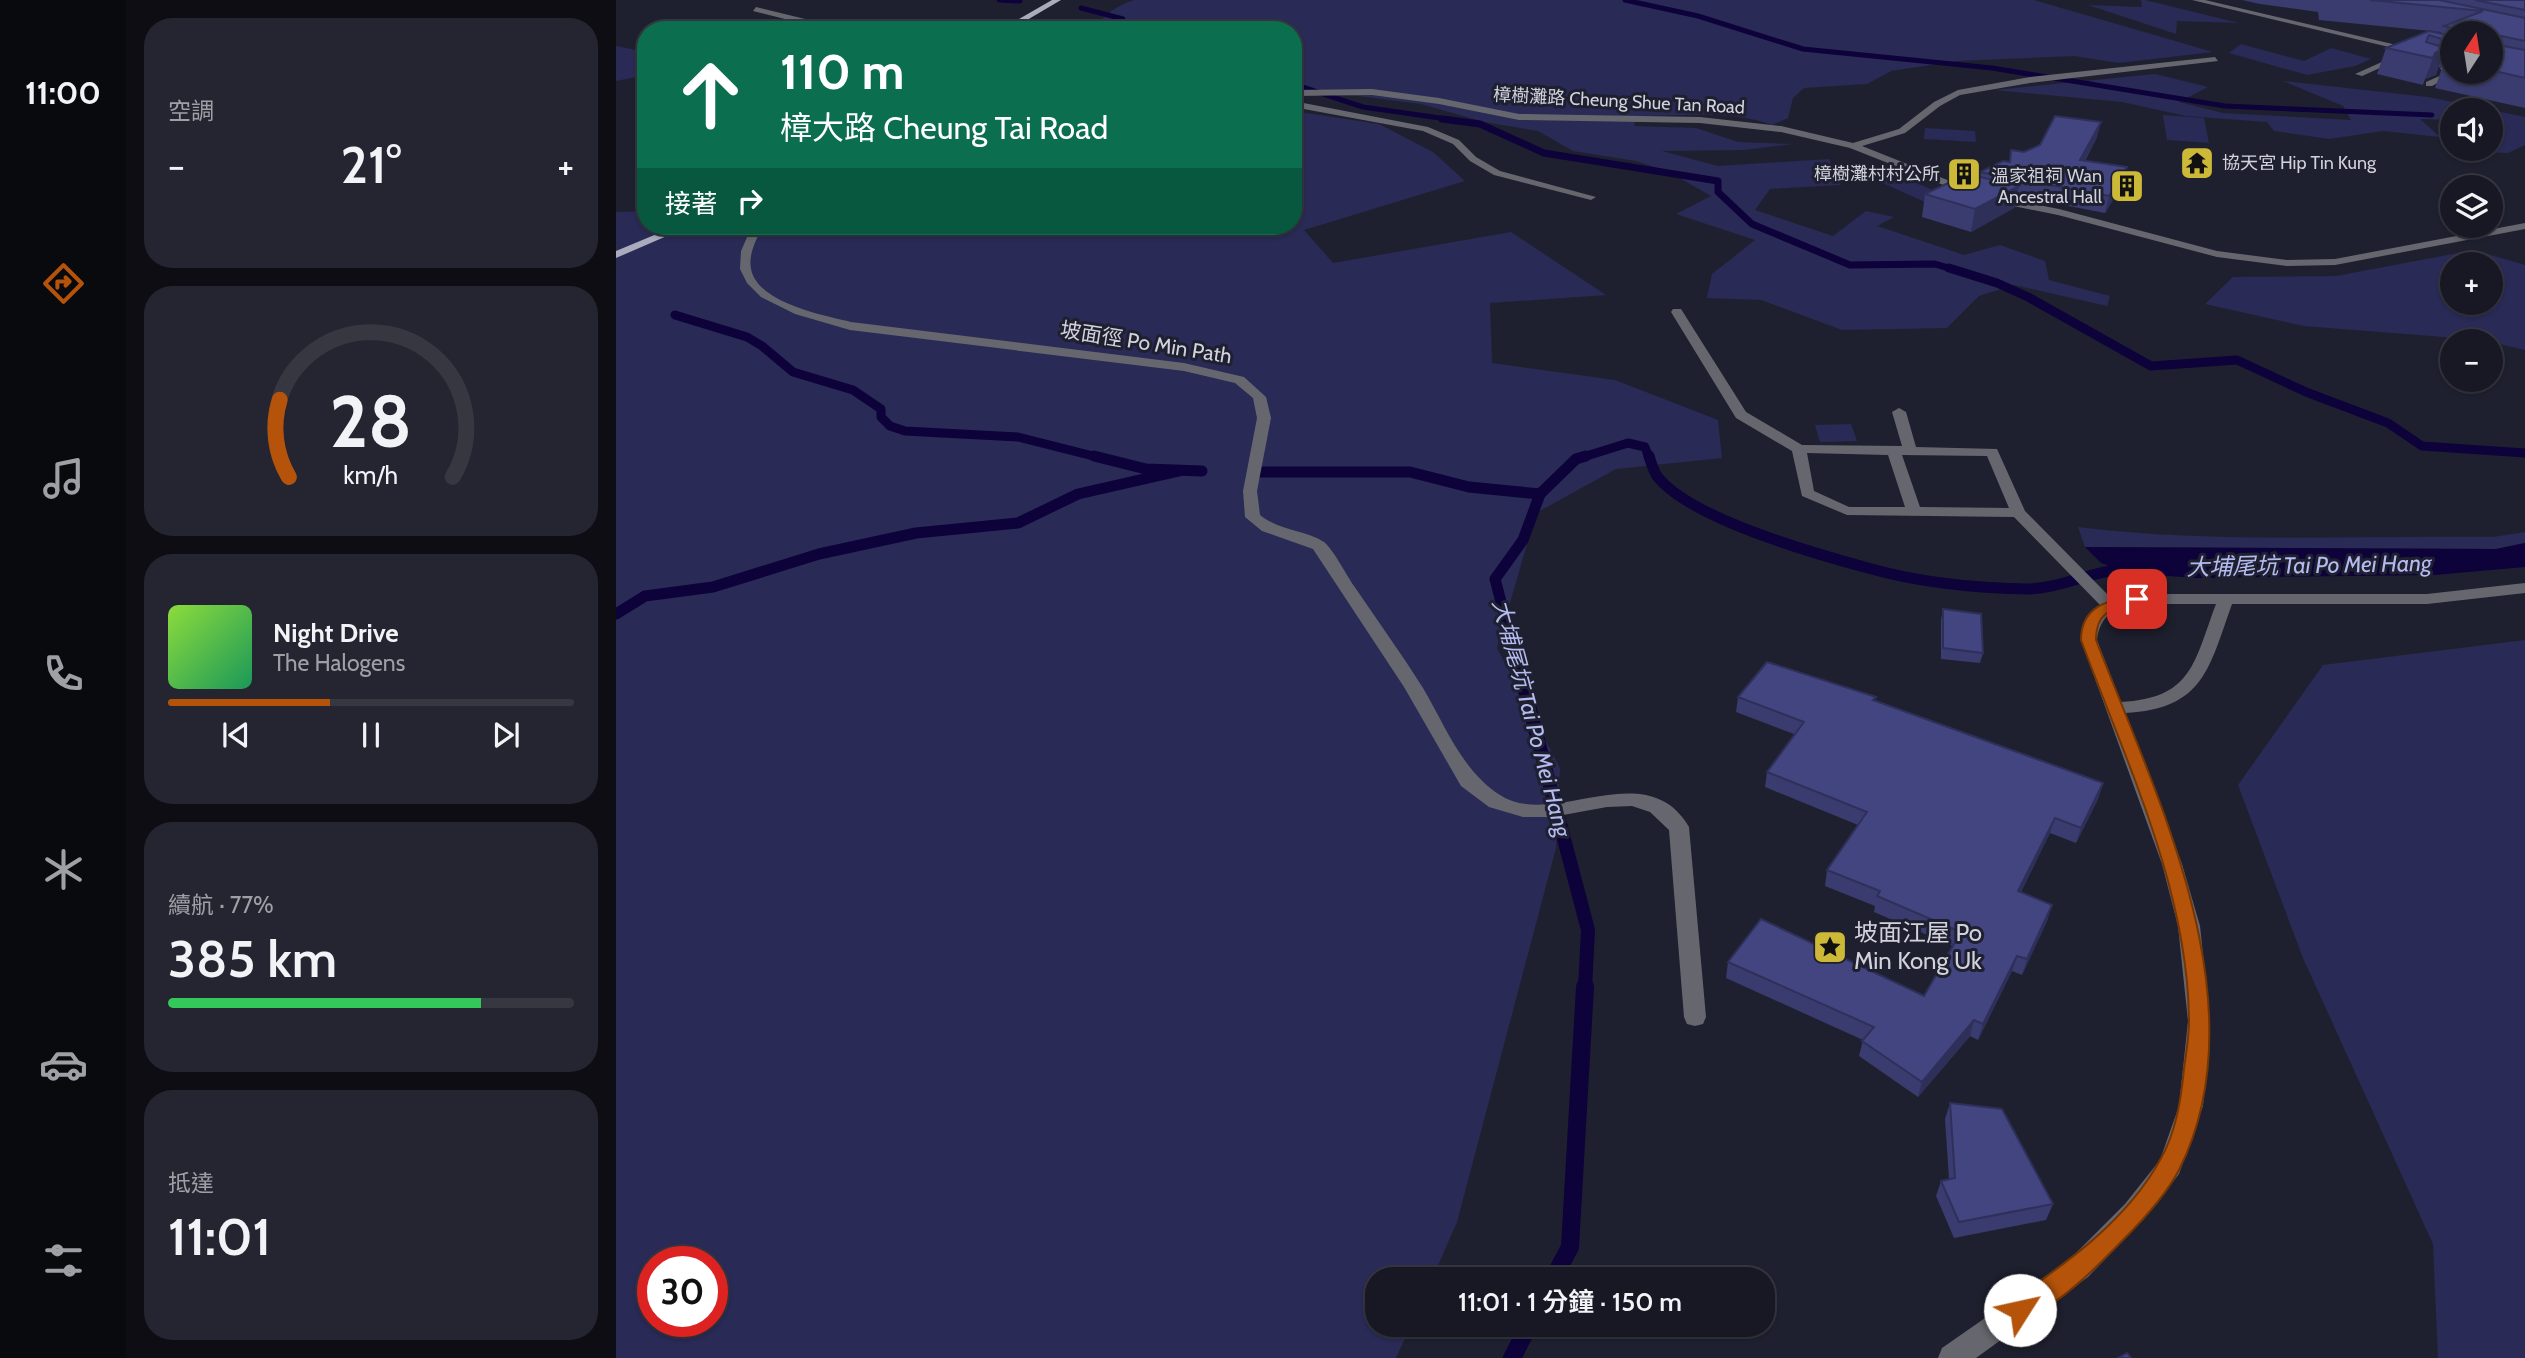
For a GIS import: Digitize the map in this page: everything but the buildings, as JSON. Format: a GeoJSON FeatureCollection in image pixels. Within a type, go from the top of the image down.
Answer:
{"type":"FeatureCollection","features":[{"type":"Feature","properties":{"kind":"main road"},"geometry":{"type":"LineString","coordinates":[[1020,21],[1057,0]]}},
{"type":"Feature","properties":{"kind":"main road"},"geometry":{"type":"LineString","coordinates":[[616,255],[664,235]]}},
{"type":"Feature","properties":{"kind":"street"},"geometry":{"type":"LineString","coordinates":[[2196,0],[2440,58]]}},
{"type":"Feature","properties":{"kind":"street"},"geometry":{"type":"LineString","coordinates":[[756,9],[803,21]]}},
{"type":"Feature","properties":{"kind":"street"},"geometry":{"type":"LineString","coordinates":[[2359,74],[2418,53]]}},
{"type":"Feature","properties":{"kind":"street"},"geometry":{"type":"LineString","coordinates":[[2383,56],[2410,62]]}},
{"type":"Feature","properties":{"kind":"street"},"geometry":{"type":"LineString","coordinates":[[1853,146],[1902,131],[1937,104],[1958,93],[2009,83],[2215,59]]}},
{"type":"Feature","properties":{"kind":"street"},"geometry":{"type":"LineString","coordinates":[[2182,63],[2202,71]]}},
{"type":"Feature","properties":{"kind":"street"},"geometry":{"type":"LineString","coordinates":[[2429,84],[2450,74],[2432,67]]}},
{"type":"Feature","properties":{"kind":"street","name":"樟樹灘路 Cheung Shue Tan Road"},"geometry":{"type":"LineString","coordinates":[[1302,92],[1358,91],[1427,99],[1519,117],[1729,122],[1811,135],[1853,146],[1980,195],[2059,212],[2217,254],[2262,261],[2335,262],[2525,226]]}},
{"type":"Feature","properties":{"kind":"street"},"geometry":{"type":"LineString","coordinates":[[1302,106],[1425,128],[1462,146],[1473,159],[1497,173],[1591,197]]}},
{"type":"Feature","properties":{"kind":"street","name":"坡面徑 Po Min Path"},"geometry":{"type":"LineString","coordinates":[[753,235],[746,251],[747,272],[753,283],[769,300],[805,313],[850,326],[1184,367],[1239,380],[1259,397],[1264,418],[1250,491],[1254,517],[1267,528],[1319,546],[1413,687],[1474,787],[1496,803],[1536,813],[1629,798],[1650,803],[1668,813],[1679,827],[1695,1017]]}},
{"type":"Feature","properties":{"kind":"street"},"geometry":{"type":"LineString","coordinates":[[2262,261],[2272,247]]}},
{"type":"Feature","properties":{"kind":"street"},"geometry":{"type":"LineString","coordinates":[[1677,312],[1741,415],[1799,449],[1992,452],[2018,513],[2105,601],[2427,599],[2525,588]]}},
{"type":"Feature","properties":{"kind":"street"},"geometry":{"type":"LineString","coordinates":[[1899,412],[1910,451]]}},
{"type":"Feature","properties":{"kind":"street"},"geometry":{"type":"LineString","coordinates":[[1799,449],[1807,493],[1847,511],[2018,513]]}},
{"type":"Feature","properties":{"kind":"street"},"geometry":{"type":"LineString","coordinates":[[1894,450],[1913,512]]}},
{"type":"Feature","properties":{"kind":"street"},"geometry":{"type":"LineString","coordinates":[[2115,708],[2160,705],[2189,688],[2226,599]]}},
{"type":"Feature","properties":{"kind":"street"},"geometry":{"type":"LineString","coordinates":[[1952,1358],[2079,1268],[2134,1212],[2170,1166],[2191,1106],[2199,1021],[2189,926],[2172,864],[2089,640],[2089,625],[2105,601]]}},
{"type":"Feature","properties":{"kind":"shaded area"},"geometry":{"type":"Polygon","coordinates":[[[1134,0],[2034,0],[2213,52],[2119,63],[2074,56],[1957,61],[1891,71],[1867,84],[1804,88],[1793,98],[1788,118],[1772,125],[1740,117],[1638,116],[1634,126],[1696,128],[1738,142],[1793,144],[1744,150],[1662,151],[1718,166],[1829,159],[1841,185],[1770,189],[1755,210],[1833,236],[1866,211],[1894,217],[1877,226],[1964,255],[2000,245],[2045,261],[2049,280],[2110,296],[2107,306],[2014,285],[1979,296],[1947,328],[1842,330],[1761,300],[1707,298],[1712,274],[1755,240],[1676,214],[1711,196],[1669,172],[1636,161],[1573,151],[1538,131],[1484,122],[1421,104],[1311,90],[1302,86],[1302,21],[1101,21],[1122,5],[1134,0]]]}},
{"type":"Feature","properties":{"kind":"shaded area"},"geometry":{"type":"Polygon","coordinates":[[[2141,0],[2239,23],[2177,21],[2176,34],[2088,5],[2142,7],[2141,0]]]}},
{"type":"Feature","properties":{"kind":"shaded area"},"geometry":{"type":"Polygon","coordinates":[[[2241,44],[2304,61],[2331,48],[2371,59],[2355,66],[2307,75],[2229,53],[2241,44]]]}},
{"type":"Feature","properties":{"kind":"shaded area"},"geometry":{"type":"Polygon","coordinates":[[[616,46],[637,50],[637,77],[616,81],[616,46]]]}},
{"type":"Feature","properties":{"kind":"shaded area"},"geometry":{"type":"Polygon","coordinates":[[[2155,74],[2208,87],[2179,102],[2223,113],[2351,120],[2343,106],[2283,81],[2440,99],[2440,120],[2420,119],[2440,137],[2383,131],[2329,139],[2274,131],[2267,122],[2186,116],[2122,102],[1994,90],[2155,74]]]}},
{"type":"Feature","properties":{"kind":"shaded area"},"geometry":{"type":"Polygon","coordinates":[[[1302,112],[1379,124],[1433,152],[1465,181],[1304,230],[1333,263],[1511,232],[1606,295],[1490,303],[1492,363],[1615,380],[1718,420],[1722,458],[1616,469],[1536,513],[1497,648],[1560,768],[1556,848],[1457,1222],[1437,1267],[1365,1267],[1365,1337],[1406,1337],[1396,1358],[616,1358],[616,212],[637,211],[637,235],[1302,235],[1302,112]]]}},
{"type":"Feature","properties":{"kind":"shaded area"},"geometry":{"type":"Polygon","coordinates":[[[2503,112],[2525,117],[2525,145],[2503,153],[2503,112]]]}},
{"type":"Feature","properties":{"kind":"shaded area"},"geometry":{"type":"Polygon","coordinates":[[[2163,115],[2204,118],[2209,143],[2167,140],[2163,115]]]}},
{"type":"Feature","properties":{"kind":"shaded area"},"geometry":{"type":"Polygon","coordinates":[[[1925,128],[1975,131],[1976,142],[1924,139],[1925,128]]]}},
{"type":"Feature","properties":{"kind":"shaded area"},"geometry":{"type":"Polygon","coordinates":[[[1895,173],[1946,196],[1925,202],[1876,180],[1895,173]]]}},
{"type":"Feature","properties":{"kind":"shaded area"},"geometry":{"type":"Polygon","coordinates":[[[2440,256],[2440,315],[2503,315],[2503,259],[2525,265],[2525,350],[2503,345],[2503,329],[2440,329],[2440,337],[2304,326],[2205,304],[2233,277],[2336,276],[2440,256]]]}},
{"type":"Feature","properties":{"kind":"shaded area"},"geometry":{"type":"Polygon","coordinates":[[[1851,424],[1857,441],[1820,442],[1815,425],[1851,424]]]}},
{"type":"Feature","properties":{"kind":"shaded area"},"geometry":{"type":"Polygon","coordinates":[[[2078,527],[2182,535],[2285,538],[2493,537],[2525,532],[2525,543],[2496,549],[2085,547],[2078,527]]]}},
{"type":"Feature","properties":{"kind":"shaded area"},"geometry":{"type":"Polygon","coordinates":[[[2525,640],[2525,1358],[2438,1358],[2433,1244],[2303,958],[2238,785],[2323,665],[2525,640]]]}},
{"type":"Feature","properties":{"kind":"water"},"geometry":{"type":"Polygon","coordinates":[[[2525,543],[2525,567],[2435,575],[2195,578],[2129,573],[2101,563],[2085,547],[2496,549],[2525,543]]]}},
{"type":"Feature","properties":{"kind":"waterway"},"geometry":{"type":"LineString","coordinates":[[999,0],[1020,1]]}},
{"type":"Feature","properties":{"kind":"waterway"},"geometry":{"type":"LineString","coordinates":[[1625,0],[1698,16],[1803,49],[1992,68],[2225,106],[2432,115]]}},
{"type":"Feature","properties":{"kind":"waterway"},"geometry":{"type":"LineString","coordinates":[[1081,8],[1123,21]]}},
{"type":"Feature","properties":{"kind":"waterway"},"geometry":{"type":"LineString","coordinates":[[1302,87],[1363,107],[1454,120]]}},
{"type":"Feature","properties":{"kind":"waterway"},"geometry":{"type":"LineString","coordinates":[[1442,119],[1480,124],[1544,153],[1718,181],[1718,192],[1752,224],[1850,265],[1935,264],[1955,270]]}},
{"type":"Feature","properties":{"kind":"waterway"},"geometry":{"type":"LineString","coordinates":[[1949,268],[1997,283],[2028,297],[2151,366],[2237,360],[2306,392],[2388,423],[2422,446],[2525,453]]}},
{"type":"Feature","properties":{"kind":"waterway"},"geometry":{"type":"LineString","coordinates":[[675,315],[747,337],[793,372],[853,390],[881,409],[881,417],[890,426],[905,431],[1018,437],[1101,458]]}},
{"type":"Feature","properties":{"kind":"waterway","name":"大埔尾坑 Tai Po Mei Hang"},"geometry":{"type":"LineString","coordinates":[[1580,458],[1628,443],[1645,447],[1649,458]]}},
{"type":"Feature","properties":{"kind":"waterway"},"geometry":{"type":"LineString","coordinates":[[1094,456],[1146,469],[1202,471]]}},
{"type":"Feature","properties":{"kind":"waterway","name":"大埔尾坑 Tai Po Mei Hang"},"geometry":{"type":"LineString","coordinates":[[1540,494],[1576,459],[1586,456]]}},
{"type":"Feature","properties":{"kind":"waterway","name":"大埔尾坑 Tai Po Mei Hang"},"geometry":{"type":"LineString","coordinates":[[1649,456],[1657,476],[1673,491],[1724,520],[1787,544],[1887,573],[1946,583],[2026,589],[2130,569]]}},
{"type":"Feature","properties":{"kind":"waterway"},"geometry":{"type":"LineString","coordinates":[[616,614],[645,596],[713,587],[819,554],[916,533],[1018,523],[1078,494],[1179,471]]}},
{"type":"Feature","properties":{"kind":"waterway"},"geometry":{"type":"LineString","coordinates":[[1256,472],[1410,472],[1469,487],[1540,494]]}},
{"type":"Feature","properties":{"kind":"waterway","name":"大埔尾坑 Tai Po Mei Hang"},"geometry":{"type":"LineString","coordinates":[[1525,693],[1495,579],[1523,540],[1540,494]]}},
{"type":"Feature","properties":{"kind":"waterway","name":"大埔尾坑 Tai Po Mei Hang"},"geometry":{"type":"LineString","coordinates":[[1525,691],[1588,930],[1585,989]]}},
{"type":"Feature","properties":{"kind":"waterway","name":"大埔尾坑 Tai Po Mei Hang"},"geometry":{"type":"LineString","coordinates":[[1559,1267],[1570,1247],[1585,987]]}},
{"type":"Feature","properties":{"kind":"waterway","name":"大埔尾坑 Tai Po Mei Hang"},"geometry":{"type":"LineString","coordinates":[[1512,1358],[1523,1337]]}},
{"type":"Feature","properties":{"kind":"place","name":"協天宮 Hip Tin Kung"},"geometry":{"type":"Point","coordinates":[2197,163]}},
{"type":"Feature","properties":{"kind":"place","name":"樟樹灘村村公所"},"geometry":{"type":"Point","coordinates":[1964,174]}},
{"type":"Feature","properties":{"kind":"place","name":"溫家祖祠 Wan Ancestral Hall"},"geometry":{"type":"Point","coordinates":[2127,186]}},
{"type":"Feature","properties":{"kind":"place","name":"坡面江屋 Po Min Kong Uk"},"geometry":{"type":"Point","coordinates":[1830,947]}},
{"type":"Feature","properties":{"kind":"route"},"geometry":{"type":"LineString","coordinates":[[2020,1310],[2079,1268],[2134,1212],[2170,1166],[2191,1106],[2199,1021],[2189,926],[2172,864],[2089,640],[2089,625],[2097,612],[2114,603],[2137,599]]}}]}
